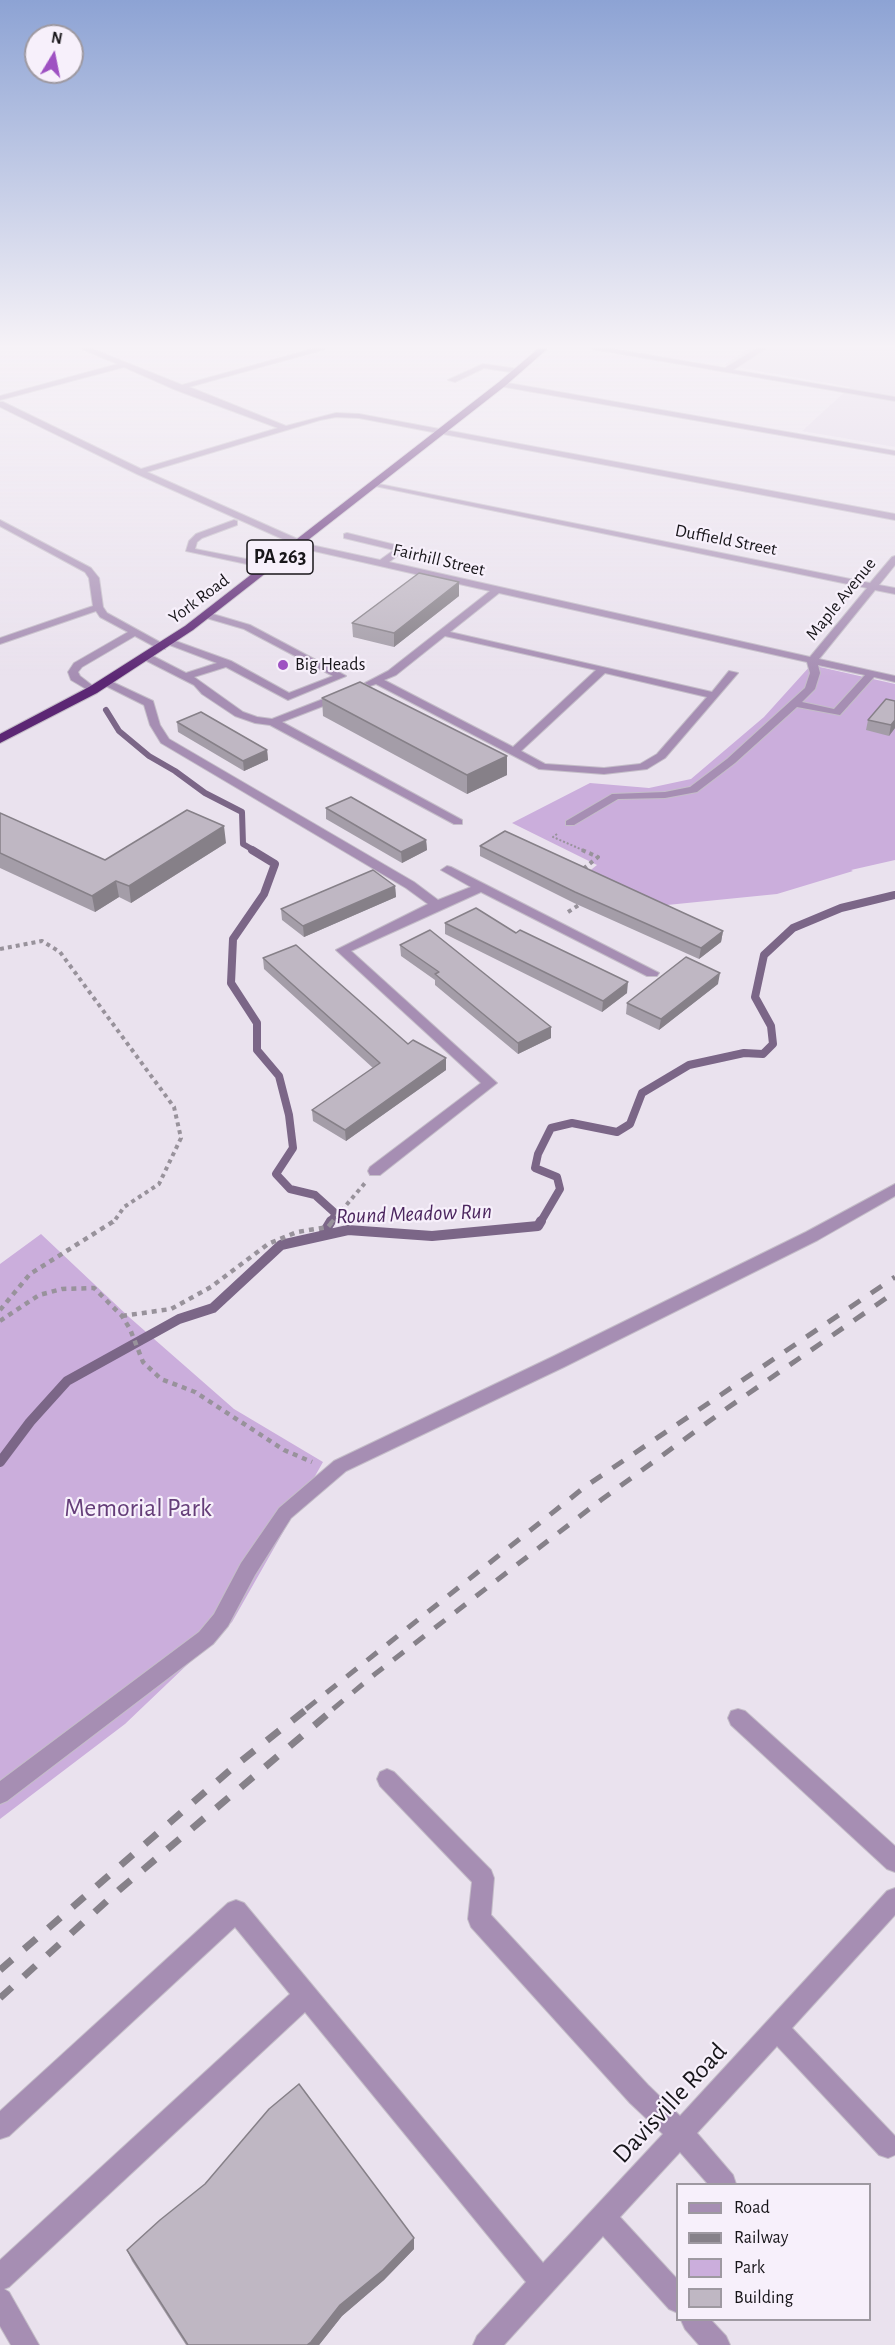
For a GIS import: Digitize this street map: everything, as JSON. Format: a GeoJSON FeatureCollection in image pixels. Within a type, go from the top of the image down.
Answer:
{"type":"FeatureCollection","features":[{"type":"Feature","properties":{"kind":"highway","name":"York Road"},"geometry":{"type":"LineString","coordinates":[[0,739],[93,690],[166,644],[407,458]]}},
{"type":"Feature","properties":{"kind":"street","name":"Fairhill Street"},"geometry":{"type":"LineString","coordinates":[[112,458],[271,531],[319,550],[895,680]]}},
{"type":"Feature","properties":{"kind":"street"},"geometry":{"type":"LineString","coordinates":[[140,472],[184,458]]}},
{"type":"Feature","properties":{"kind":"street"},"geometry":{"type":"LineString","coordinates":[[587,458],[895,517]]}},
{"type":"Feature","properties":{"kind":"street","name":"Duffield Street"},"geometry":{"type":"LineString","coordinates":[[374,485],[895,591]]}},
{"type":"Feature","properties":{"kind":"street"},"geometry":{"type":"LineString","coordinates":[[244,519],[199,536],[193,541],[190,549],[270,566]]}},
{"type":"Feature","properties":{"kind":"street"},"geometry":{"type":"LineString","coordinates":[[0,523],[88,570],[94,578],[98,607],[102,615],[135,632],[227,663],[288,697],[341,676],[247,627],[206,615]]}},
{"type":"Feature","properties":{"kind":"street"},"geometry":{"type":"LineString","coordinates":[[234,523],[259,533],[271,531]]}},
{"type":"Feature","properties":{"kind":"street"},"geometry":{"type":"LineString","coordinates":[[347,536],[401,549],[381,564]]}},
{"type":"Feature","properties":{"kind":"street"},"geometry":{"type":"LineString","coordinates":[[248,562],[266,548],[289,551]]}},
{"type":"Feature","properties":{"kind":"street","name":"Maple Avenue"},"geometry":{"type":"LineString","coordinates":[[812,661],[895,559]]}},
{"type":"Feature","properties":{"kind":"street"},"geometry":{"type":"LineString","coordinates":[[365,685],[392,674],[497,590]]}},
{"type":"Feature","properties":{"kind":"street"},"geometry":{"type":"LineString","coordinates":[[0,641],[98,607]]}},
{"type":"Feature","properties":{"kind":"street"},"geometry":{"type":"LineString","coordinates":[[93,690],[75,678],[73,672],[78,665],[135,632]]}},
{"type":"Feature","properties":{"kind":"street"},"geometry":{"type":"LineString","coordinates":[[444,633],[714,696]]}},
{"type":"Feature","properties":{"kind":"street"},"geometry":{"type":"LineString","coordinates":[[147,657],[187,676],[239,714],[255,720],[273,722],[458,822]]}},
{"type":"Feature","properties":{"kind":"street"},"geometry":{"type":"LineString","coordinates":[[570,823],[615,796],[664,795],[693,790],[731,761],[810,689],[815,673],[812,661]]}},
{"type":"Feature","properties":{"kind":"street"},"geometry":{"type":"LineString","coordinates":[[187,676],[227,663]]}},
{"type":"Feature","properties":{"kind":"street"},"geometry":{"type":"LineString","coordinates":[[514,752],[603,669]]}},
{"type":"Feature","properties":{"kind":"street"},"geometry":{"type":"LineString","coordinates":[[376,680],[533,764],[543,767],[604,771],[643,767],[661,756],[733,673]]}},
{"type":"Feature","properties":{"kind":"street"},"geometry":{"type":"LineString","coordinates":[[794,703],[837,713],[872,674]]}},
{"type":"Feature","properties":{"kind":"street"},"geometry":{"type":"LineString","coordinates":[[106,682],[149,704],[155,725],[165,741],[410,885],[437,905]]}},
{"type":"Feature","properties":{"kind":"street"},"geometry":{"type":"LineString","coordinates":[[273,722],[354,690]]}},
{"type":"Feature","properties":{"kind":"street"},"geometry":{"type":"LineString","coordinates":[[447,870],[652,973]]}},
{"type":"Feature","properties":{"kind":"street"},"geometry":{"type":"LineString","coordinates":[[375,1171],[490,1083],[342,950],[481,887]]}},
{"type":"Feature","properties":{"kind":"street"},"geometry":{"type":"LineString","coordinates":[[0,1794],[206,1638],[221,1620],[248,1569],[285,1513],[340,1466],[558,1362],[812,1236],[895,1189]]}},
{"type":"Feature","properties":{"kind":"street"},"geometry":{"type":"LineString","coordinates":[[738,1718],[895,1861]]}},
{"type":"Feature","properties":{"kind":"street"},"geometry":{"type":"LineString","coordinates":[[387,1779],[483,1878],[479,1919],[639,2094],[681,2134],[723,2183]]}},
{"type":"Feature","properties":{"kind":"street","name":"Davisville Road"},"geometry":{"type":"LineString","coordinates":[[486,2345],[895,1899]]}},
{"type":"Feature","properties":{"kind":"street"},"geometry":{"type":"LineString","coordinates":[[0,2127],[236,1911],[543,2283]]}},
{"type":"Feature","properties":{"kind":"street"},"geometry":{"type":"LineString","coordinates":[[0,2278],[305,1996]]}},
{"type":"Feature","properties":{"kind":"street"},"geometry":{"type":"LineString","coordinates":[[777,2029],[888,2146]]}},
{"type":"Feature","properties":{"kind":"street"},"geometry":{"type":"LineString","coordinates":[[603,2217],[676,2298]]}},
{"type":"Feature","properties":{"kind":"street"},"geometry":{"type":"LineString","coordinates":[[0,2301],[26,2345]]}},
{"type":"Feature","properties":{"kind":"street"},"geometry":{"type":"LineString","coordinates":[[696,2321],[717,2345]]}},
{"type":"Feature","properties":{"kind":"path"},"geometry":{"type":"LineString","coordinates":[[570,823],[553,837],[598,856],[579,873]]}},
{"type":"Feature","properties":{"kind":"path"},"geometry":{"type":"LineString","coordinates":[[553,923],[589,898]]}},
{"type":"Feature","properties":{"kind":"path"},"geometry":{"type":"LineString","coordinates":[[0,949],[42,941],[60,952],[174,1107],[181,1138],[159,1184],[124,1207],[112,1225],[30,1274],[0,1310]]}},
{"type":"Feature","properties":{"kind":"path"},"geometry":{"type":"LineString","coordinates":[[122,1316],[171,1309],[211,1287],[268,1244],[297,1232],[328,1227],[375,1171]]}},
{"type":"Feature","properties":{"kind":"path"},"geometry":{"type":"LineString","coordinates":[[0,1321],[39,1295],[62,1289],[94,1288],[122,1316],[130,1329],[143,1362],[161,1379],[195,1392],[284,1450],[309,1459],[330,1474]]}},
{"type":"Feature","properties":{"kind":"green space"},"geometry":{"type":"Polygon","coordinates":[[[811,665],[895,684],[895,860],[851,870],[853,871],[777,894],[667,905],[587,873],[597,865],[512,823],[590,783],[649,788],[691,779],[764,717],[811,665]]]}},
{"type":"Feature","properties":{"kind":"green space","name":"Memorial Park"},"geometry":{"type":"Polygon","coordinates":[[[41,1234],[129,1317],[234,1409],[323,1462],[232,1622],[125,1724],[0,1819],[0,1264],[41,1234]]]}},
{"type":"Feature","properties":{"kind":"building"},"geometry":{"type":"Polygon","coordinates":[[[419,573],[459,582],[394,633],[352,623],[419,573]]]}},
{"type":"Feature","properties":{"kind":"building"},"geometry":{"type":"Polygon","coordinates":[[[360,682],[507,756],[467,775],[322,698],[360,682]]]}},
{"type":"Feature","properties":{"kind":"building"},"geometry":{"type":"Polygon","coordinates":[[[886,699],[895,701],[895,720],[891,725],[868,720],[886,699]]]}},
{"type":"Feature","properties":{"kind":"building"},"geometry":{"type":"Polygon","coordinates":[[[201,712],[267,750],[243,761],[177,722],[201,712]]]}},
{"type":"Feature","properties":{"kind":"building"},"geometry":{"type":"Polygon","coordinates":[[[351,797],[426,840],[401,852],[326,808],[351,797]]]}},
{"type":"Feature","properties":{"kind":"building"},"geometry":{"type":"Polygon","coordinates":[[[187,810],[224,826],[129,886],[116,881],[92,896],[0,853],[0,813],[105,860],[187,810]]]}},
{"type":"Feature","properties":{"kind":"building"},"geometry":{"type":"Polygon","coordinates":[[[505,831],[723,931],[701,948],[575,892],[480,846],[505,831]]]}},
{"type":"Feature","properties":{"kind":"building"},"geometry":{"type":"Polygon","coordinates":[[[373,870],[395,886],[303,926],[281,909],[373,870]]]}},
{"type":"Feature","properties":{"kind":"building"},"geometry":{"type":"Polygon","coordinates":[[[476,908],[516,933],[520,930],[628,982],[603,1001],[445,923],[476,908]]]}},
{"type":"Feature","properties":{"kind":"building"},"geometry":{"type":"Polygon","coordinates":[[[430,930],[551,1027],[518,1043],[435,974],[439,972],[400,945],[430,930]]]}},
{"type":"Feature","properties":{"kind":"building"},"geometry":{"type":"Polygon","coordinates":[[[296,945],[408,1044],[413,1040],[446,1058],[345,1130],[312,1110],[380,1063],[263,958],[296,945]]]}},
{"type":"Feature","properties":{"kind":"building"},"geometry":{"type":"Polygon","coordinates":[[[686,957],[720,973],[661,1019],[627,1003],[686,957]]]}},
{"type":"Feature","properties":{"kind":"building"},"geometry":{"type":"Polygon","coordinates":[[[299,2084],[414,2238],[383,2270],[340,2305],[307,2345],[188,2345],[127,2250],[205,2184],[269,2109],[299,2084]]]}},
{"type":"Feature","properties":{"kind":"waterway"},"geometry":{"type":"LineString","coordinates":[[106,710],[119,731],[149,756],[175,771],[205,793],[242,812],[243,844],[255,851]]}},
{"type":"Feature","properties":{"kind":"waterway"},"geometry":{"type":"LineString","coordinates":[[252,850],[275,864],[264,894],[233,939],[231,983],[257,1023],[257,1050],[279,1076],[289,1115],[293,1148],[276,1174],[290,1189],[315,1195],[336,1214],[330,1223]]}},
{"type":"Feature","properties":{"kind":"waterway","name":"Round Meadow Run"},"geometry":{"type":"LineString","coordinates":[[540,1223],[560,1189],[557,1177],[535,1168],[538,1154],[551,1128],[572,1123],[617,1132],[630,1124],[642,1093],[689,1065],[744,1053],[763,1054],[773,1044],[771,1026],[755,997],[764,955],[793,928],[841,908],[895,895]]}},
{"type":"Feature","properties":{"kind":"waterway"},"geometry":{"type":"LineString","coordinates":[[322,1236],[331,1221]]}},
{"type":"Feature","properties":{"kind":"waterway","name":"Round Meadow Run"},"geometry":{"type":"LineString","coordinates":[[322,1236],[348,1230],[432,1236],[538,1226],[541,1221]]}},
{"type":"Feature","properties":{"kind":"waterway","name":"Round Meadow Run"},"geometry":{"type":"LineString","coordinates":[[0,1462],[30,1422],[67,1381],[179,1319],[213,1308],[281,1245],[322,1236]]}},
{"type":"Feature","properties":{"kind":"railway"},"geometry":{"type":"LineString","coordinates":[[306,1709],[586,1486],[895,1277]]}},
{"type":"Feature","properties":{"kind":"railway"},"geometry":{"type":"LineString","coordinates":[[333,1709],[601,1500],[726,1409],[895,1292]]}},
{"type":"Feature","properties":{"kind":"railway"},"geometry":{"type":"LineString","coordinates":[[0,1970],[236,1765],[308,1708]]}},
{"type":"Feature","properties":{"kind":"railway"},"geometry":{"type":"LineString","coordinates":[[0,1998],[119,1890],[335,1708]]}},
{"type":"Feature","properties":{"kind":"place","name":"Big Heads"},"geometry":{"type":"Point","coordinates":[283,665]}}]}
